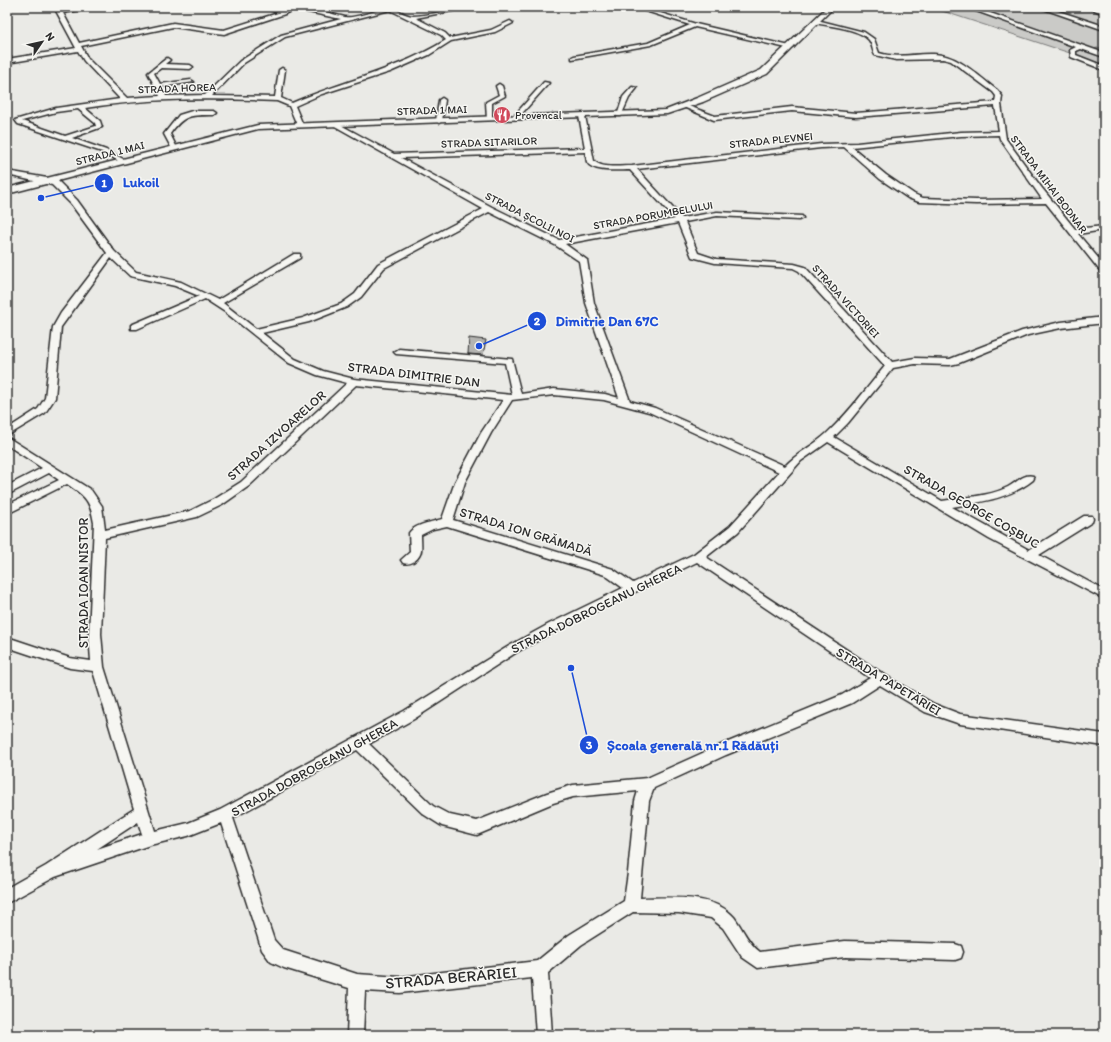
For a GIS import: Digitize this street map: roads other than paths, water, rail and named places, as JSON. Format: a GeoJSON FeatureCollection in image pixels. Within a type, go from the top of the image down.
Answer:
{"type":"FeatureCollection","features":[{"type":"Feature","properties":{"kind":"main road","name":"STRADA 1 MAI"},"geometry":{"type":"LineString","coordinates":[[7,191],[258,127],[619,115],[667,112],[764,72],[791,48],[831,7]]}},
{"type":"Feature","properties":{"kind":"main road"},"geometry":{"type":"LineString","coordinates":[[1090,7],[1104,12]]}},
{"type":"Feature","properties":{"kind":"street","name":"STRADA HOREA"},"geometry":{"type":"LineString","coordinates":[[94,7],[58,10],[86,60],[125,100],[207,97],[278,99],[292,105]]}},
{"type":"Feature","properties":{"kind":"street"},"geometry":{"type":"LineString","coordinates":[[267,7],[283,13]]}},
{"type":"Feature","properties":{"kind":"street"},"geometry":{"type":"LineString","coordinates":[[7,61],[78,47],[173,24],[215,32],[224,32],[283,13],[294,7],[346,18]]}},
{"type":"Feature","properties":{"kind":"street"},"geometry":{"type":"LineString","coordinates":[[207,97],[242,62],[279,38],[346,18],[391,8],[408,7]]}},
{"type":"Feature","properties":{"kind":"street"},"geometry":{"type":"LineString","coordinates":[[410,18],[470,7]]}},
{"type":"Feature","properties":{"kind":"street"},"geometry":{"type":"LineString","coordinates":[[636,7],[695,25],[791,48]]}},
{"type":"Feature","properties":{"kind":"street"},"geometry":{"type":"LineString","coordinates":[[968,7],[1104,55]]}},
{"type":"Feature","properties":{"kind":"street"},"geometry":{"type":"LineString","coordinates":[[1041,7],[1104,28]]}},
{"type":"Feature","properties":{"kind":"street"},"geometry":{"type":"LineString","coordinates":[[391,8],[449,40]]}},
{"type":"Feature","properties":{"kind":"street","name":"STRADA MIHAI BODNAR"},"geometry":{"type":"LineString","coordinates":[[817,22],[854,31],[869,37],[873,41],[877,54],[887,58],[901,59],[937,56],[953,60],[995,91],[999,96],[998,104],[1001,133],[1006,146],[1047,201],[1104,270]]}},
{"type":"Feature","properties":{"kind":"street"},"geometry":{"type":"LineString","coordinates":[[300,125],[292,105],[315,95],[388,72],[427,54],[449,40],[493,31],[510,23]]}},
{"type":"Feature","properties":{"kind":"street"},"geometry":{"type":"LineString","coordinates":[[574,58],[649,44],[695,25]]}},
{"type":"Feature","properties":{"kind":"street"},"geometry":{"type":"LineString","coordinates":[[1081,47],[1073,50],[1073,56],[1104,68]]}},
{"type":"Feature","properties":{"kind":"street"},"geometry":{"type":"LineString","coordinates":[[163,98],[151,73],[167,60]]}},
{"type":"Feature","properties":{"kind":"street"},"geometry":{"type":"LineString","coordinates":[[161,66],[190,67]]}},
{"type":"Feature","properties":{"kind":"street"},"geometry":{"type":"LineString","coordinates":[[278,99],[282,70]]}},
{"type":"Feature","properties":{"kind":"street"},"geometry":{"type":"LineString","coordinates":[[158,86],[191,82]]}},
{"type":"Feature","properties":{"kind":"street"},"geometry":{"type":"LineString","coordinates":[[515,118],[546,82]]}},
{"type":"Feature","properties":{"kind":"street"},"geometry":{"type":"LineString","coordinates":[[489,119],[488,102],[502,96],[499,86]]}},
{"type":"Feature","properties":{"kind":"street"},"geometry":{"type":"LineString","coordinates":[[619,115],[626,97],[634,88]]}},
{"type":"Feature","properties":{"kind":"street"},"geometry":{"type":"LineString","coordinates":[[123,161],[104,152],[20,123],[18,120],[42,113],[125,100]]}},
{"type":"Feature","properties":{"kind":"street"},"geometry":{"type":"LineString","coordinates":[[439,121],[442,100]]}},
{"type":"Feature","properties":{"kind":"street"},"geometry":{"type":"LineString","coordinates":[[684,106],[714,118],[792,109],[856,115],[998,104]]}},
{"type":"Feature","properties":{"kind":"street"},"geometry":{"type":"LineString","coordinates":[[66,138],[99,127],[98,122],[80,107]]}},
{"type":"Feature","properties":{"kind":"street"},"geometry":{"type":"LineString","coordinates":[[174,148],[167,134],[180,117],[187,113],[214,113]]}},
{"type":"Feature","properties":{"kind":"street","name":"STRADA PLEVNEI"},"geometry":{"type":"LineString","coordinates":[[582,116],[591,162],[595,166],[611,168],[632,168],[761,152],[845,146],[961,134],[1001,133]]}},
{"type":"Feature","properties":{"kind":"street","name":"STRADA ȘCOLII NOI"},"geometry":{"type":"LineString","coordinates":[[335,124],[390,156],[489,209],[576,253],[583,260],[590,303],[625,401]]}},
{"type":"Feature","properties":{"kind":"street"},"geometry":{"type":"LineString","coordinates":[[845,146],[883,177],[911,196],[922,200],[976,202],[1047,201]]}},
{"type":"Feature","properties":{"kind":"street","name":"STRADA SITARILOR"},"geometry":{"type":"LineString","coordinates":[[390,156],[588,150]]}},
{"type":"Feature","properties":{"kind":"street","name":"STRADA VICTORIEI"},"geometry":{"type":"LineString","coordinates":[[632,168],[680,220],[692,243],[696,255],[701,258],[715,261],[794,266],[806,271],[890,366]]}},
{"type":"Feature","properties":{"kind":"street"},"geometry":{"type":"LineString","coordinates":[[7,173],[48,180]]}},
{"type":"Feature","properties":{"kind":"street","name":"STRADA DIMITRIE DAN"},"geometry":{"type":"LineString","coordinates":[[48,180],[59,186],[74,202],[112,253],[133,274],[178,284],[206,296],[218,303],[278,352],[306,368],[354,382],[513,398],[540,393],[605,396],[652,410],[786,471]]}},
{"type":"Feature","properties":{"kind":"street"},"geometry":{"type":"LineString","coordinates":[[255,332],[314,317],[345,305],[364,291],[374,272],[381,266],[489,209]]}},
{"type":"Feature","properties":{"kind":"street","name":"STRADA PORUMBELULUI"},"geometry":{"type":"LineString","coordinates":[[558,243],[717,214],[799,218]]}},
{"type":"Feature","properties":{"kind":"street"},"geometry":{"type":"LineString","coordinates":[[1072,232],[1104,228]]}},
{"type":"Feature","properties":{"kind":"street"},"geometry":{"type":"LineString","coordinates":[[7,433],[42,411],[50,398],[52,391],[53,361],[57,327],[64,315],[112,253]]}},
{"type":"Feature","properties":{"kind":"street"},"geometry":{"type":"LineString","coordinates":[[218,303],[297,256]]}},
{"type":"Feature","properties":{"kind":"street"},"geometry":{"type":"LineString","coordinates":[[134,327],[206,296]]}},
{"type":"Feature","properties":{"kind":"street"},"geometry":{"type":"LineString","coordinates":[[890,366],[903,362],[915,361],[950,362],[959,360],[1025,333],[1061,325],[1104,320]]}},
{"type":"Feature","properties":{"kind":"street"},"geometry":{"type":"LineString","coordinates":[[399,352],[509,361],[513,398]]}},
{"type":"Feature","properties":{"kind":"street","name":"STRADA DOBROGEANU GHEREA"},"geometry":{"type":"LineString","coordinates":[[51,871],[150,838],[166,836],[200,826],[225,815],[360,744],[409,715],[513,649],[553,627],[698,558],[734,529],[797,459],[828,438],[845,421],[890,366]]}},
{"type":"Feature","properties":{"kind":"street","name":"STRADA IZVOARELOR"},"geometry":{"type":"LineString","coordinates":[[99,535],[193,514],[218,502],[246,484],[354,382]]}},
{"type":"Feature","properties":{"kind":"street","name":"STRADA ION GRĂMADĂ"},"geometry":{"type":"LineString","coordinates":[[513,398],[486,433],[460,482],[447,522],[609,572],[633,590]]}},
{"type":"Feature","properties":{"kind":"street","name":"STRADA GEORGE COȘBUC"},"geometry":{"type":"LineString","coordinates":[[828,438],[940,505],[1103,597]]}},
{"type":"Feature","properties":{"kind":"street","name":"STRADA IOAN NISTOR"},"geometry":{"type":"LineString","coordinates":[[7,440],[87,493],[97,506],[100,523],[95,634],[98,667],[150,838]]}},
{"type":"Feature","properties":{"kind":"street"},"geometry":{"type":"LineString","coordinates":[[7,491],[49,468]]}},
{"type":"Feature","properties":{"kind":"street"},"geometry":{"type":"LineString","coordinates":[[940,505],[1005,493],[1022,485],[1029,478]]}},
{"type":"Feature","properties":{"kind":"street"},"geometry":{"type":"LineString","coordinates":[[7,510],[67,480]]}},
{"type":"Feature","properties":{"kind":"street"},"geometry":{"type":"LineString","coordinates":[[1029,556],[1088,519]]}},
{"type":"Feature","properties":{"kind":"street"},"geometry":{"type":"LineString","coordinates":[[407,560],[416,554],[415,533],[430,526],[447,522]]}},
{"type":"Feature","properties":{"kind":"street","name":"STRADA PAPETĂRIEI"},"geometry":{"type":"LineString","coordinates":[[698,558],[880,678],[931,708],[953,718],[1104,740]]}},
{"type":"Feature","properties":{"kind":"street"},"geometry":{"type":"LineString","coordinates":[[7,642],[70,663],[98,667]]}},
{"type":"Feature","properties":{"kind":"street"},"geometry":{"type":"LineString","coordinates":[[360,744],[428,810],[446,821],[477,828],[552,797],[573,791],[648,784],[721,751],[847,699],[864,690],[880,678]]}},
{"type":"Feature","properties":{"kind":"street"},"geometry":{"type":"LineString","coordinates":[[631,905],[636,873],[642,801],[648,784]]}},
{"type":"Feature","properties":{"kind":"street","name":"STRADA DOBROGEANU GHEREA"},"geometry":{"type":"LineString","coordinates":[[7,896],[51,871],[141,812]]}},
{"type":"Feature","properties":{"kind":"street","name":"STRADA BERĂRIEI"},"geometry":{"type":"LineString","coordinates":[[225,815],[268,945],[277,956],[290,962],[357,982],[400,985],[540,969]]}},
{"type":"Feature","properties":{"kind":"street"},"geometry":{"type":"LineString","coordinates":[[544,1035],[540,969],[575,940],[631,905],[696,907],[715,912],[725,918],[750,956],[758,960],[845,949],[955,952]]}},
{"type":"Feature","properties":{"kind":"street"},"geometry":{"type":"LineString","coordinates":[[355,1035],[357,982]]}},
{"type":"Feature","properties":{"kind":"waterway"},"geometry":{"type":"LineString","coordinates":[[974,7],[1063,39]]}},
{"type":"Feature","properties":{"kind":"waterway"},"geometry":{"type":"LineString","coordinates":[[1082,45],[1104,53]]}},
{"type":"Feature","properties":{"kind":"waterway"},"geometry":{"type":"LineString","coordinates":[[1094,49],[1104,47]]}},
{"type":"Feature","properties":{"kind":"place","name":"Provencal"},"geometry":{"type":"Point","coordinates":[502,115]}},
{"type":"Feature","properties":{"kind":"place","name":"Lukoil"},"geometry":{"type":"Point","coordinates":[41,198]}},
{"type":"Feature","properties":{"kind":"place","name":"Dimitrie Dan 67C"},"geometry":{"type":"Point","coordinates":[479,346]}},
{"type":"Feature","properties":{"kind":"place","name":"Școala generală nr.1 Rădăuți"},"geometry":{"type":"Point","coordinates":[571,668]}}]}
